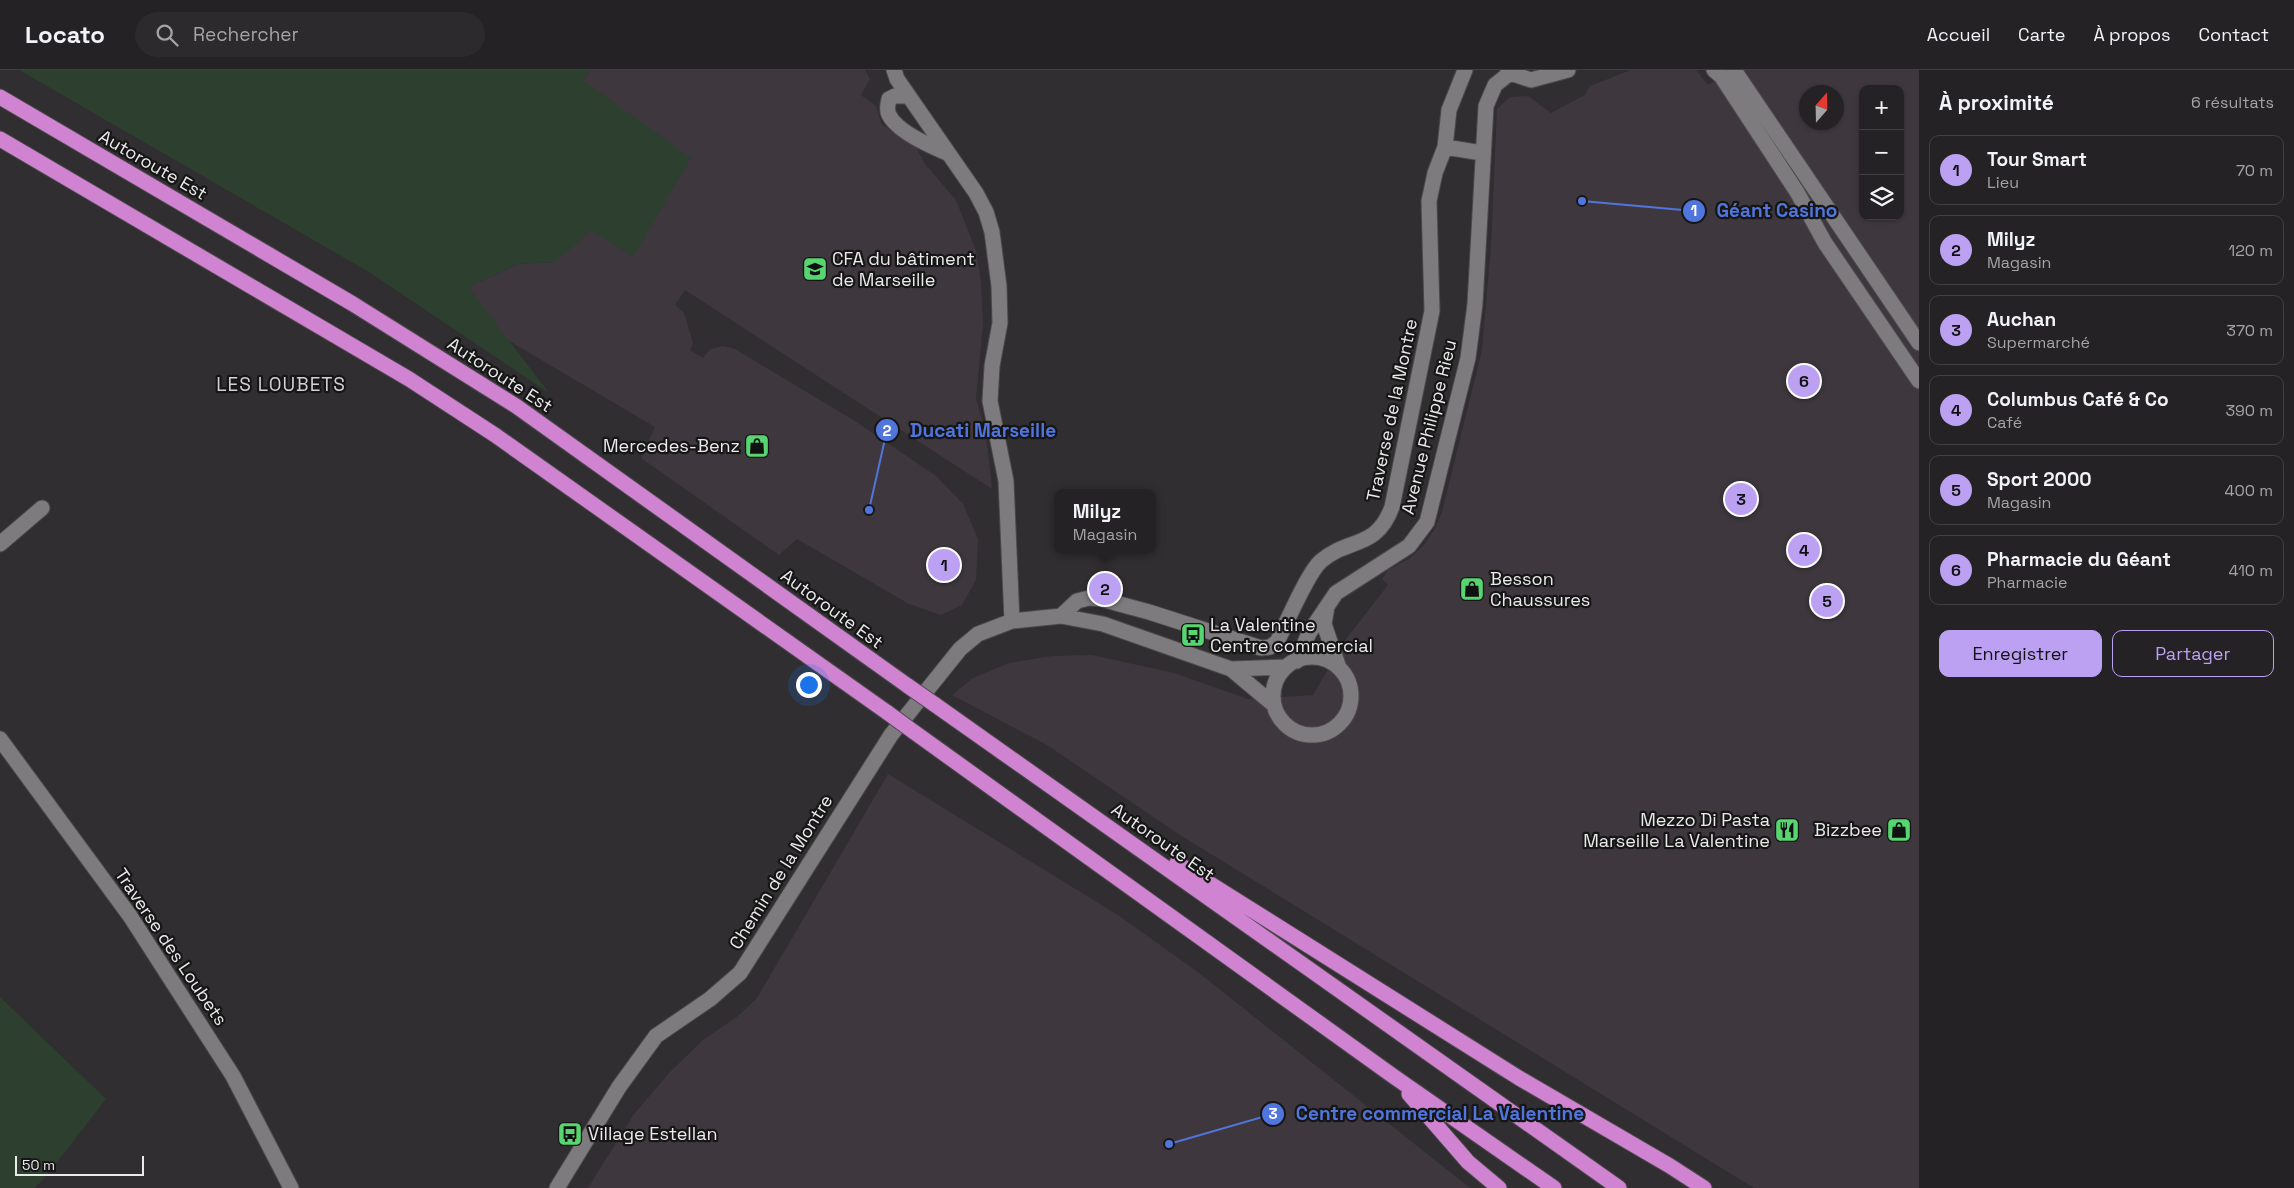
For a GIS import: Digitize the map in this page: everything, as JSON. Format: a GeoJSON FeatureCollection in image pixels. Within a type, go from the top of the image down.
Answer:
{"type":"FeatureCollection","features":[{"type":"Feature","properties":{"kind":"highway","name":"Autoroute Est"},"geometry":{"type":"LineString","coordinates":[[0,97],[353,304],[516,406],[908,686],[1619,1188]]}},
{"type":"Feature","properties":{"kind":"highway"},"geometry":{"type":"LineString","coordinates":[[0,139],[409,379],[494,435],[888,713],[1393,1076],[1554,1188]]}},
{"type":"Feature","properties":{"kind":"highway"},"geometry":{"type":"LineString","coordinates":[[1036,775],[1519,1078],[1670,1166],[1704,1188]]}},
{"type":"Feature","properties":{"kind":"highway"},"geometry":{"type":"LineString","coordinates":[[1393,1076],[1468,1162],[1499,1188]]}},
{"type":"Feature","properties":{"kind":"street"},"geometry":{"type":"LineString","coordinates":[[894,70],[897,79],[908,96],[976,193],[986,212],[996,254],[1000,324],[992,366],[990,401],[1006,481],[1012,621]]}},
{"type":"Feature","properties":{"kind":"street","name":"Traverse de la Montre"},"geometry":{"type":"LineString","coordinates":[[1061,616],[1077,601],[1089,598],[1101,599],[1157,614],[1261,648],[1270,647],[1277,642],[1309,579],[1321,560],[1370,538],[1380,530],[1387,520],[1392,507],[1432,311],[1429,201],[1435,173],[1445,147],[1448,110],[1465,70]]}},
{"type":"Feature","properties":{"kind":"street"},"geometry":{"type":"LineString","coordinates":[[1509,71],[1530,80],[1568,70]]}},
{"type":"Feature","properties":{"kind":"street"},"geometry":{"type":"LineString","coordinates":[[1714,70],[1721,76],[1797,192],[1826,242],[1919,380]]}},
{"type":"Feature","properties":{"kind":"street"},"geometry":{"type":"LineString","coordinates":[[1734,70],[1919,343]]}},
{"type":"Feature","properties":{"kind":"street","name":"Avenue Philippe Rieu"},"geometry":{"type":"LineString","coordinates":[[1292,664],[1327,603],[1336,593],[1409,546],[1427,522],[1468,358],[1474,304],[1486,106],[1495,85],[1509,71]]}},
{"type":"Feature","properties":{"kind":"street"},"geometry":{"type":"LineString","coordinates":[[908,96],[895,96],[889,99],[887,108],[889,116],[917,141],[947,153]]}},
{"type":"Feature","properties":{"kind":"street"},"geometry":{"type":"LineString","coordinates":[[1445,147],[1482,153]]}},
{"type":"Feature","properties":{"kind":"street"},"geometry":{"type":"LineString","coordinates":[[0,544],[42,508]]}},
{"type":"Feature","properties":{"kind":"street"},"geometry":{"type":"LineString","coordinates":[[1327,603],[1324,624],[1338,668]]}},
{"type":"Feature","properties":{"kind":"street","name":"Chemin de la Montre"},"geometry":{"type":"LineString","coordinates":[[557,1188],[619,1086],[656,1036],[710,999],[740,973],[891,735],[933,680],[960,649],[978,634],[1012,621],[1061,616],[1103,624],[1231,669]]}},
{"type":"Feature","properties":{"kind":"street"},"geometry":{"type":"LineString","coordinates":[[1308,658],[1319,658],[1329,662],[1338,668],[1347,679],[1350,691],[1350,704],[1346,717],[1337,727],[1325,733],[1312,735],[1299,733],[1283,722],[1274,705],[1231,669],[1292,664],[1308,658]]}},
{"type":"Feature","properties":{"kind":"street"},"geometry":{"type":"LineString","coordinates":[[1274,705],[1274,691],[1278,678],[1292,664]]}},
{"type":"Feature","properties":{"kind":"street","name":"Traverse des Loubets"},"geometry":{"type":"LineString","coordinates":[[0,739],[130,916],[233,1076],[291,1188]]}},
{"type":"Feature","properties":{"kind":"shaded area"},"geometry":{"type":"Polygon","coordinates":[[[590,70],[865,70],[870,79],[861,95],[876,106],[882,125],[915,145],[925,164],[956,200],[976,251],[981,282],[983,325],[976,398],[986,435],[992,489],[685,290],[675,305],[684,313],[693,343],[690,350],[703,358],[710,349],[723,346],[735,349],[855,421],[936,476],[963,504],[978,539],[976,580],[962,605],[941,615],[909,604],[797,539],[779,555],[641,458],[655,427],[506,339],[468,287],[518,264],[556,262],[583,80],[590,70]]]}},
{"type":"Feature","properties":{"kind":"shaded area"},"geometry":{"type":"Polygon","coordinates":[[[1631,70],[1696,70],[1708,85],[1733,70],[1919,70],[1919,1188],[1754,1188],[1180,835],[1047,745],[952,695],[973,678],[1009,663],[1052,656],[1092,655],[1174,673],[1248,699],[1313,695],[1346,639],[1388,585],[1382,579],[1388,570],[1409,559],[1424,545],[1434,530],[1442,512],[1482,350],[1491,246],[1497,109],[1510,97],[1528,96],[1551,113],[1585,95],[1590,86],[1631,70]]]}},
{"type":"Feature","properties":{"kind":"shaded area"},"geometry":{"type":"Polygon","coordinates":[[[888,774],[1118,915],[1199,973],[1470,1188],[588,1188],[634,1114],[670,1072],[703,1040],[738,1016],[757,998],[888,774]]]}},
{"type":"Feature","properties":{"kind":"green space"},"geometry":{"type":"Polygon","coordinates":[[[19,70],[590,70],[583,80],[691,158],[633,257],[591,230],[556,262],[518,264],[468,287],[549,393],[369,272],[19,70]]]}},
{"type":"Feature","properties":{"kind":"green space"},"geometry":{"type":"Polygon","coordinates":[[[0,997],[106,1099],[35,1188],[0,1188],[0,997]]]}},
{"type":"Feature","properties":{"kind":"place","name":"Géant Casino"},"geometry":{"type":"Point","coordinates":[1582,201]}},
{"type":"Feature","properties":{"kind":"place","name":"CFA du bâtiment de Marseille"},"geometry":{"type":"Point","coordinates":[815,269]}},
{"type":"Feature","properties":{"kind":"place","name":"Pharmacie du Géant"},"geometry":{"type":"Point","coordinates":[1804,381]}},
{"type":"Feature","properties":{"kind":"place","name":"Mercedes-Benz"},"geometry":{"type":"Point","coordinates":[757,446]}},
{"type":"Feature","properties":{"kind":"place","name":"Auchan"},"geometry":{"type":"Point","coordinates":[1741,499]}},
{"type":"Feature","properties":{"kind":"place","name":"Ducati Marseille"},"geometry":{"type":"Point","coordinates":[869,510]}},
{"type":"Feature","properties":{"kind":"place","name":"Columbus Café & Co"},"geometry":{"type":"Point","coordinates":[1804,550]}},
{"type":"Feature","properties":{"kind":"place","name":"Tour Smart"},"geometry":{"type":"Point","coordinates":[944,565]}},
{"type":"Feature","properties":{"kind":"place","name":"Milyz"},"geometry":{"type":"Point","coordinates":[1105,589]}},
{"type":"Feature","properties":{"kind":"place","name":"Besson Chaussures"},"geometry":{"type":"Point","coordinates":[1472,589]}},
{"type":"Feature","properties":{"kind":"place","name":"Sport 2000"},"geometry":{"type":"Point","coordinates":[1827,601]}},
{"type":"Feature","properties":{"kind":"place","name":"La Valentine Centre commercial"},"geometry":{"type":"Point","coordinates":[1193,635]}},
{"type":"Feature","properties":{"kind":"place","name":"Mezzo Di Pasta Marseille La Valentine"},"geometry":{"type":"Point","coordinates":[1787,830]}},
{"type":"Feature","properties":{"kind":"place","name":"Bizzbee"},"geometry":{"type":"Point","coordinates":[1899,830]}},
{"type":"Feature","properties":{"kind":"place","name":"Village Estellan"},"geometry":{"type":"Point","coordinates":[570,1134]}},
{"type":"Feature","properties":{"kind":"place","name":"Centre commercial La Valentine"},"geometry":{"type":"Point","coordinates":[1169,1144]}},
{"type":"Feature","properties":{"kind":"district","name":"LES LOUBETS"},"geometry":{"type":"Point","coordinates":[281,384]}}]}
